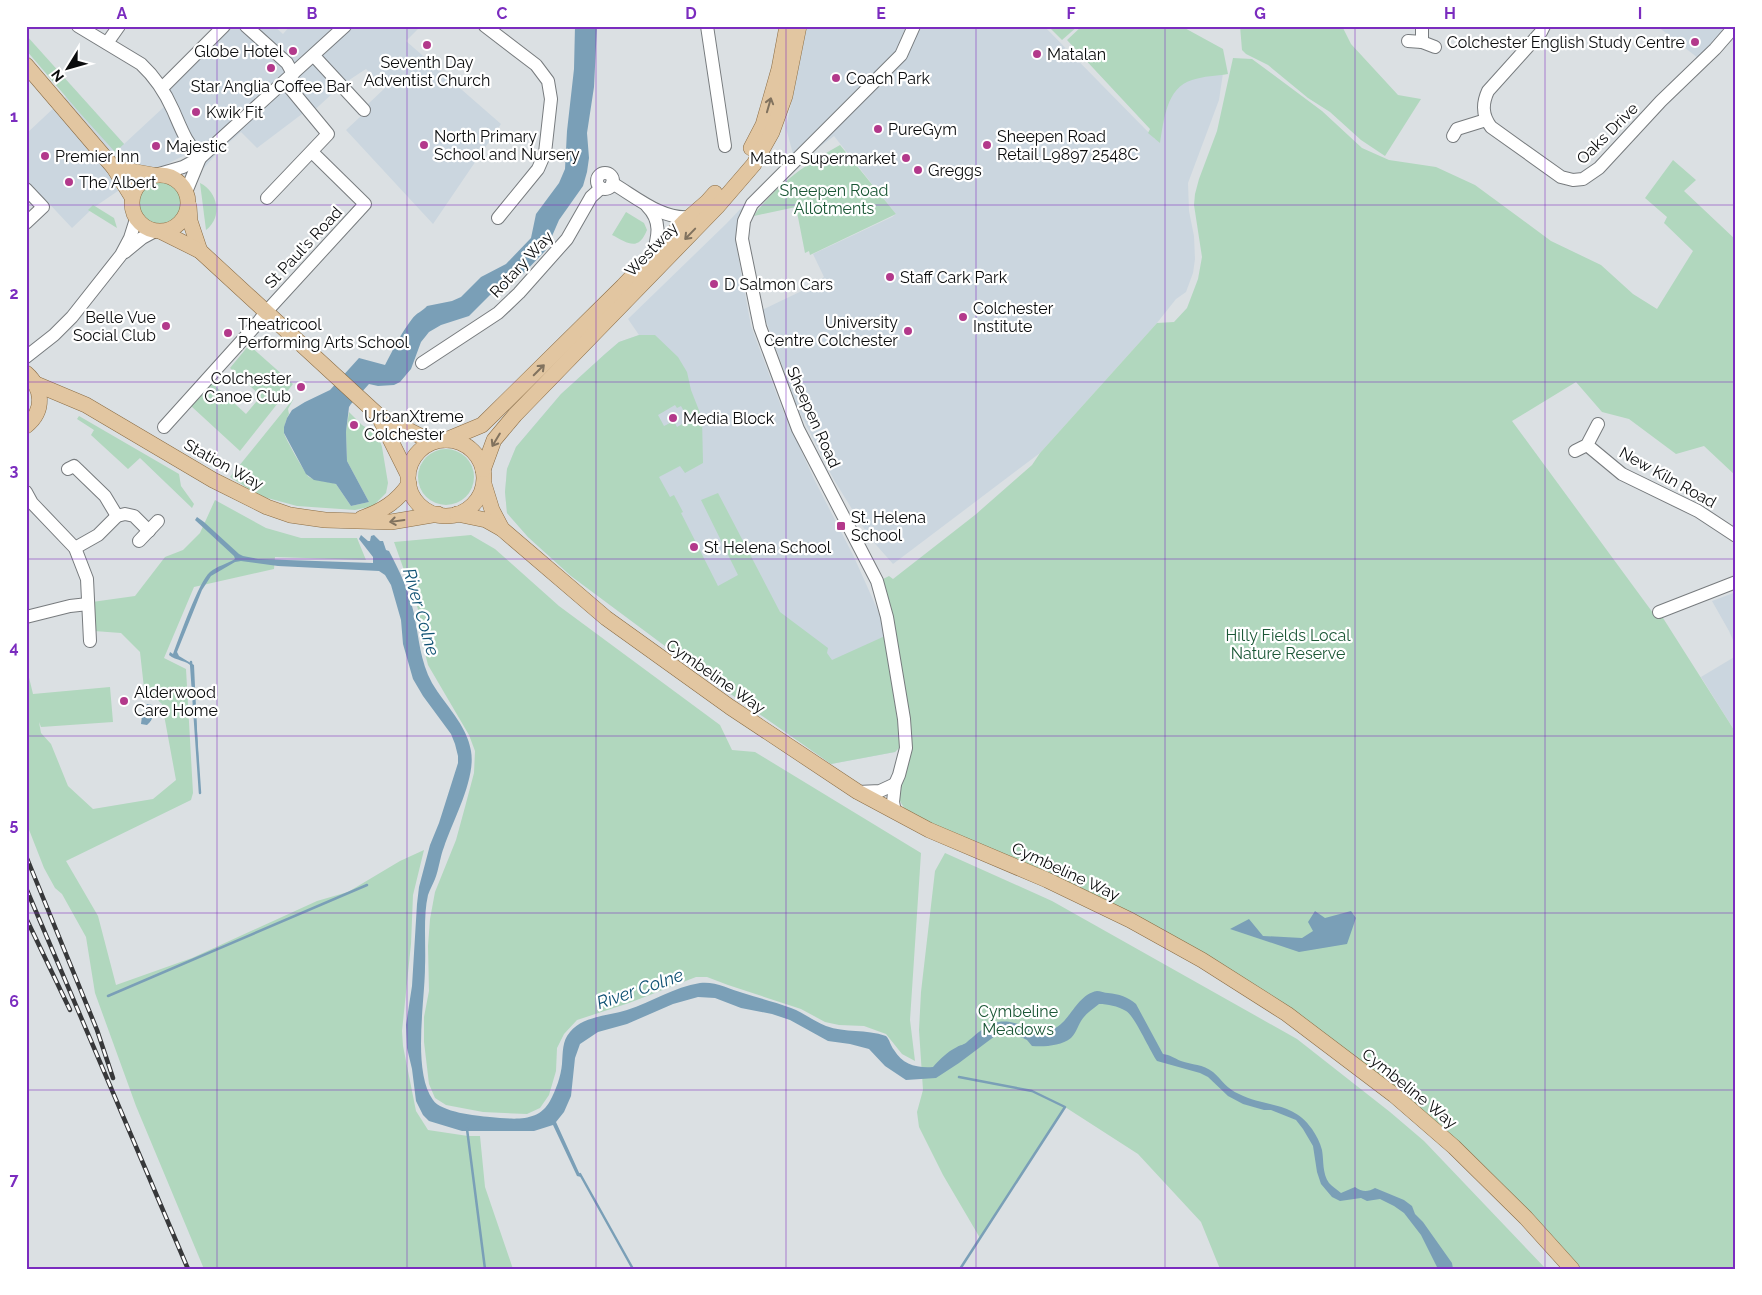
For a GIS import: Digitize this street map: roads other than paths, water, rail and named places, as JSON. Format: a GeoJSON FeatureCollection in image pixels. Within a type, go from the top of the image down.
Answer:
{"type":"FeatureCollection","features":[{"type":"Feature","properties":{"kind":"main road","name":"Westway"},"geometry":{"type":"LineString","coordinates":[[439,441],[482,426],[505,405],[652,255],[707,202],[746,157],[764,125],[779,69],[787,26]]}},
{"type":"Feature","properties":{"kind":"main road","name":"Westway"},"geometry":{"type":"LineString","coordinates":[[484,477],[494,440],[515,415],[717,207],[754,164],[772,132],[785,96],[798,26]]}},
{"type":"Feature","properties":{"kind":"main road"},"geometry":{"type":"LineString","coordinates":[[26,65],[114,168],[132,197]]}},
{"type":"Feature","properties":{"kind":"main road"},"geometry":{"type":"LineString","coordinates":[[114,168],[168,176],[176,180],[187,198],[190,221],[200,251]]}},
{"type":"Feature","properties":{"kind":"main road"},"geometry":{"type":"LineString","coordinates":[[156,175],[141,182],[136,188],[132,197],[132,209],[136,219],[149,229],[200,251],[378,415],[401,428],[439,441],[462,443],[468,447],[479,459],[492,510],[502,529]]}},
{"type":"Feature","properties":{"kind":"main road"},"geometry":{"type":"LineString","coordinates":[[158,232],[173,228],[180,223],[186,213],[187,198]]}},
{"type":"Feature","properties":{"kind":"main road"},"geometry":{"type":"LineString","coordinates":[[26,426],[36,416],[40,405],[40,394],[32,379]]}},
{"type":"Feature","properties":{"kind":"main road","name":"Station Way"},"geometry":{"type":"LineString","coordinates":[[32,379],[86,405],[213,480],[266,508],[290,515],[324,520],[391,522],[438,514]]}},
{"type":"Feature","properties":{"kind":"main road","name":"Station Way"},"geometry":{"type":"LineString","coordinates":[[40,405],[56,402],[86,405]]}},
{"type":"Feature","properties":{"kind":"main road"},"geometry":{"type":"LineString","coordinates":[[378,415],[409,480],[412,494],[417,502],[424,508],[438,514],[457,514],[486,520],[502,529]]}},
{"type":"Feature","properties":{"kind":"main road"},"geometry":{"type":"LineString","coordinates":[[401,428],[437,433],[463,433]]}},
{"type":"Feature","properties":{"kind":"main road"},"geometry":{"type":"LineString","coordinates":[[391,441],[399,482],[398,496],[394,501]]}},
{"type":"Feature","properties":{"kind":"main road"},"geometry":{"type":"LineString","coordinates":[[409,480],[410,466],[415,456],[425,446],[439,441]]}},
{"type":"Feature","properties":{"kind":"main road"},"geometry":{"type":"LineString","coordinates":[[457,514],[474,503],[484,477]]}},
{"type":"Feature","properties":{"kind":"main road","name":"Station Way"},"geometry":{"type":"LineString","coordinates":[[356,520],[376,514],[401,496],[409,480]]}},
{"type":"Feature","properties":{"kind":"main road","name":"Cymbeline Way"},"geometry":{"type":"LineString","coordinates":[[502,529],[606,618],[730,708],[858,792],[929,830],[1047,880],[1130,920],[1202,960],[1288,1014],[1394,1095],[1454,1147],[1526,1218],[1572,1269]]}},
{"type":"Feature","properties":{"kind":"street"},"geometry":{"type":"LineString","coordinates":[[78,26],[141,64],[162,88],[190,148],[200,158]]}},
{"type":"Feature","properties":{"kind":"street"},"geometry":{"type":"LineString","coordinates":[[107,44],[119,26]]}},
{"type":"Feature","properties":{"kind":"street"},"geometry":{"type":"LineString","coordinates":[[162,88],[224,26]]}},
{"type":"Feature","properties":{"kind":"street"},"geometry":{"type":"LineString","coordinates":[[246,26],[287,63],[289,78],[328,134],[267,198]]}},
{"type":"Feature","properties":{"kind":"street"},"geometry":{"type":"LineString","coordinates":[[156,175],[184,168],[200,158],[345,26]]}},
{"type":"Feature","properties":{"kind":"street"},"geometry":{"type":"LineString","coordinates":[[485,26],[536,65],[543,72],[550,90],[547,138],[543,159],[538,169],[498,218]]}},
{"type":"Feature","properties":{"kind":"street"},"geometry":{"type":"LineString","coordinates":[[707,26],[725,146]]}},
{"type":"Feature","properties":{"kind":"street","name":"Sheepen Road"},"geometry":{"type":"LineString","coordinates":[[895,812],[893,802],[895,784],[906,748],[904,720],[887,614],[877,581],[798,429],[760,327],[742,238],[744,221],[752,204],[901,55],[914,26]]}},
{"type":"Feature","properties":{"kind":"street"},"geometry":{"type":"LineString","coordinates":[[1422,26],[1422,42]]}},
{"type":"Feature","properties":{"kind":"street"},"geometry":{"type":"LineString","coordinates":[[1453,128],[1486,120],[1484,108],[1488,91],[1541,32],[1544,26]]}},
{"type":"Feature","properties":{"kind":"street","name":"Oaks Drive"},"geometry":{"type":"LineString","coordinates":[[1486,120],[1495,130],[1561,177],[1573,180],[1582,179],[1599,168],[1661,101],[1715,49],[1735,26]]}},
{"type":"Feature","properties":{"kind":"street"},"geometry":{"type":"LineString","coordinates":[[1408,41],[1422,42],[1435,47]]}},
{"type":"Feature","properties":{"kind":"street"},"geometry":{"type":"LineString","coordinates":[[314,56],[364,110]]}},
{"type":"Feature","properties":{"kind":"street","name":"St Paul's Road"},"geometry":{"type":"LineString","coordinates":[[164,427],[365,204],[312,152]]}},
{"type":"Feature","properties":{"kind":"street"},"geometry":{"type":"LineString","coordinates":[[187,198],[200,158]]}},
{"type":"Feature","properties":{"kind":"street","name":"Rotary Way"},"geometry":{"type":"LineString","coordinates":[[422,363],[498,313],[519,293],[567,239],[591,198],[609,185],[668,216],[690,217]]}},
{"type":"Feature","properties":{"kind":"street"},"geometry":{"type":"LineString","coordinates":[[26,189],[43,207],[26,223]]}},
{"type":"Feature","properties":{"kind":"street"},"geometry":{"type":"LineString","coordinates":[[641,201],[653,212],[657,221],[658,229],[652,255]]}},
{"type":"Feature","properties":{"kind":"street"},"geometry":{"type":"LineString","coordinates":[[32,379],[29,354],[72,318],[121,255],[130,238],[136,219]]}},
{"type":"Feature","properties":{"kind":"street"},"geometry":{"type":"LineString","coordinates":[[121,255],[142,238],[158,232]]}},
{"type":"Feature","properties":{"kind":"street","name":"New Kiln Road"},"geometry":{"type":"LineString","coordinates":[[1598,424],[1581,448],[1622,474],[1698,512],[1736,536]]}},
{"type":"Feature","properties":{"kind":"street"},"geometry":{"type":"LineString","coordinates":[[68,469],[74,466],[105,496],[116,516]]}},
{"type":"Feature","properties":{"kind":"street"},"geometry":{"type":"LineString","coordinates":[[28,501],[75,548],[87,579],[90,641]]}},
{"type":"Feature","properties":{"kind":"street"},"geometry":{"type":"LineString","coordinates":[[75,548],[98,535],[116,516],[125,514],[134,516],[149,531]]}},
{"type":"Feature","properties":{"kind":"street"},"geometry":{"type":"LineString","coordinates":[[139,541],[158,521]]}},
{"type":"Feature","properties":{"kind":"street"},"geometry":{"type":"LineString","coordinates":[[1659,612],[1677,599],[1736,582]]}},
{"type":"Feature","properties":{"kind":"street"},"geometry":{"type":"LineString","coordinates":[[26,617],[70,606],[88,604]]}},
{"type":"Feature","properties":{"kind":"street"},"geometry":{"type":"LineString","coordinates":[[858,792],[880,790],[895,784]]}},
{"type":"Feature","properties":{"kind":"water"},"geometry":{"type":"Polygon","coordinates":[[[575,26],[597,26],[594,87],[587,133],[589,158],[583,186],[559,220],[546,250],[521,276],[511,284],[490,295],[469,316],[441,325],[429,332],[421,342],[411,369],[400,382],[394,385],[378,386],[369,384],[351,404],[346,432],[347,461],[369,502],[351,506],[336,484],[314,480],[306,474],[284,433],[287,418],[292,410],[330,390],[359,358],[385,365],[415,315],[427,306],[452,301],[461,297],[481,277],[506,264],[531,238],[536,214],[559,183],[565,169],[574,69],[575,26]]]}},
{"type":"Feature","properties":{"kind":"water"},"geometry":{"type":"Polygon","coordinates":[[[197,517],[239,554],[258,559],[373,563],[373,557],[359,539],[361,535],[370,541],[371,536],[374,535],[380,541],[383,541],[404,582],[412,606],[422,658],[428,675],[465,732],[469,742],[472,762],[467,787],[428,895],[426,912],[421,1054],[427,1087],[433,1100],[443,1108],[476,1116],[516,1119],[539,1113],[550,1101],[558,1083],[564,1043],[567,1035],[575,1027],[596,1017],[627,1010],[672,991],[700,983],[717,984],[785,1006],[833,1028],[871,1032],[886,1036],[901,1059],[916,1066],[927,1067],[933,1067],[950,1051],[966,1043],[981,1030],[997,1022],[1016,1023],[1037,1031],[1050,1030],[1057,1027],[1083,998],[1098,991],[1123,996],[1136,1004],[1163,1054],[1205,1067],[1235,1092],[1287,1109],[1304,1120],[1312,1129],[1320,1144],[1324,1171],[1329,1183],[1341,1193],[1355,1187],[1365,1191],[1375,1188],[1404,1200],[1412,1206],[1415,1214],[1423,1222],[1452,1263],[1453,1269],[1438,1269],[1421,1235],[1404,1213],[1394,1206],[1380,1199],[1367,1201],[1361,1198],[1340,1201],[1332,1197],[1321,1184],[1313,1146],[1296,1120],[1271,1110],[1243,1104],[1228,1096],[1208,1077],[1200,1073],[1157,1061],[1129,1014],[1126,1011],[1106,1004],[1099,1004],[1089,1012],[1083,1018],[1073,1036],[1062,1043],[1032,1046],[1027,1040],[1013,1033],[995,1036],[936,1078],[906,1080],[885,1066],[869,1049],[828,1041],[790,1020],[772,1014],[741,1008],[715,998],[698,997],[673,1004],[627,1024],[598,1032],[580,1044],[575,1058],[571,1096],[564,1112],[556,1122],[581,1177],[577,1176],[553,1125],[534,1131],[462,1131],[429,1121],[423,1115],[416,1101],[407,1048],[406,1025],[412,986],[419,887],[430,845],[458,763],[455,744],[451,734],[413,679],[403,644],[401,620],[391,585],[385,575],[379,571],[235,562],[211,576],[202,590],[177,652],[179,656],[194,665],[200,793],[192,667],[169,655],[170,652],[173,654],[205,577],[213,570],[235,559],[195,520],[197,517]]]}},
{"type":"Feature","properties":{"kind":"water"},"geometry":{"type":"Polygon","coordinates":[[[147,704],[152,705],[153,713],[147,725],[141,724],[147,704]]]}},
{"type":"Feature","properties":{"kind":"water"},"geometry":{"type":"Polygon","coordinates":[[[1315,911],[1325,918],[1351,911],[1356,918],[1347,944],[1299,952],[1230,929],[1249,919],[1263,936],[1302,938],[1313,931],[1308,922],[1315,911]]]}},
{"type":"Feature","properties":{"kind":"waterway"},"geometry":{"type":"LineString","coordinates":[[191,662],[200,793]]}},
{"type":"Feature","properties":{"kind":"waterway"},"geometry":{"type":"LineString","coordinates":[[108,996],[367,885]]}},
{"type":"Feature","properties":{"kind":"waterway"},"geometry":{"type":"LineString","coordinates":[[959,1077],[1032,1091],[1065,1107],[960,1269]]}},
{"type":"Feature","properties":{"kind":"waterway"},"geometry":{"type":"LineString","coordinates":[[467,1129],[485,1269]]}},
{"type":"Feature","properties":{"kind":"waterway"},"geometry":{"type":"LineString","coordinates":[[580,1174],[633,1269]]}},
{"type":"Feature","properties":{"kind":"railway"},"geometry":{"type":"LineString","coordinates":[[26,856],[97,1030],[113,1078]]}},
{"type":"Feature","properties":{"kind":"railway"},"geometry":{"type":"LineString","coordinates":[[26,888],[188,1269]]}},
{"type":"Feature","properties":{"kind":"railway"},"geometry":{"type":"LineString","coordinates":[[26,918],[70,1010]]}},
{"type":"Feature","properties":{"kind":"place","name":"Colchester English Study Centre"},"geometry":{"type":"Point","coordinates":[1695,42]}},
{"type":"Feature","properties":{"kind":"place","name":"Seventh Day Adventist Church"},"geometry":{"type":"Point","coordinates":[427,45]}},
{"type":"Feature","properties":{"kind":"place","name":"Globe Hotel"},"geometry":{"type":"Point","coordinates":[293,51]}},
{"type":"Feature","properties":{"kind":"place","name":"Matalan"},"geometry":{"type":"Point","coordinates":[1037,54]}},
{"type":"Feature","properties":{"kind":"place","name":"Star Anglia Coffee Bar"},"geometry":{"type":"Point","coordinates":[271,68]}},
{"type":"Feature","properties":{"kind":"place","name":"Coach Park"},"geometry":{"type":"Point","coordinates":[836,78]}},
{"type":"Feature","properties":{"kind":"place","name":"Kwik Fit"},"geometry":{"type":"Point","coordinates":[196,112]}},
{"type":"Feature","properties":{"kind":"place","name":"PureGym"},"geometry":{"type":"Point","coordinates":[878,129]}},
{"type":"Feature","properties":{"kind":"place","name":"North Primary School and Nursery"},"geometry":{"type":"Point","coordinates":[424,145]}},
{"type":"Feature","properties":{"kind":"place","name":"Sheepen Road Retail L9897 2548C"},"geometry":{"type":"Point","coordinates":[987,145]}},
{"type":"Feature","properties":{"kind":"place","name":"Majestic"},"geometry":{"type":"Point","coordinates":[156,146]}},
{"type":"Feature","properties":{"kind":"place","name":"Premier Inn"},"geometry":{"type":"Point","coordinates":[45,156]}},
{"type":"Feature","properties":{"kind":"place","name":"Matha Supermarket"},"geometry":{"type":"Point","coordinates":[906,158]}},
{"type":"Feature","properties":{"kind":"place","name":"Greggs"},"geometry":{"type":"Point","coordinates":[918,170]}},
{"type":"Feature","properties":{"kind":"place","name":"The Albert"},"geometry":{"type":"Point","coordinates":[69,182]}},
{"type":"Feature","properties":{"kind":"place","name":"Staff Cark Park"},"geometry":{"type":"Point","coordinates":[890,277]}},
{"type":"Feature","properties":{"kind":"place","name":"D Salmon Cars"},"geometry":{"type":"Point","coordinates":[714,284]}},
{"type":"Feature","properties":{"kind":"place","name":"Colchester Institute"},"geometry":{"type":"Point","coordinates":[963,317]}},
{"type":"Feature","properties":{"kind":"place","name":"Belle Vue Social Club"},"geometry":{"type":"Point","coordinates":[166,326]}},
{"type":"Feature","properties":{"kind":"place","name":"University Centre Colchester"},"geometry":{"type":"Point","coordinates":[908,331]}},
{"type":"Feature","properties":{"kind":"place","name":"Theatricool Performing Arts School"},"geometry":{"type":"Point","coordinates":[228,333]}},
{"type":"Feature","properties":{"kind":"place","name":"Colchester Canoe Club"},"geometry":{"type":"Point","coordinates":[301,387]}},
{"type":"Feature","properties":{"kind":"place","name":"Media Block"},"geometry":{"type":"Point","coordinates":[673,418]}},
{"type":"Feature","properties":{"kind":"place","name":"UrbanXtreme Colchester"},"geometry":{"type":"Point","coordinates":[354,425]}},
{"type":"Feature","properties":{"kind":"place","name":"St. Helena School"},"geometry":{"type":"Point","coordinates":[841,526]}},
{"type":"Feature","properties":{"kind":"place","name":"St Helena School"},"geometry":{"type":"Point","coordinates":[694,547]}},
{"type":"Feature","properties":{"kind":"place","name":"Alderwood Care Home"},"geometry":{"type":"Point","coordinates":[124,701]}},
{"type":"Feature","properties":{"kind":"park label","name":"Sheepen Road Allotments"},"geometry":{"type":"Point","coordinates":[834,199]}},
{"type":"Feature","properties":{"kind":"park label","name":"Hilly Fields Local Nature Reserve"},"geometry":{"type":"Point","coordinates":[1288,644]}},
{"type":"Feature","properties":{"kind":"park label","name":"Cymbeline Meadows"},"geometry":{"type":"Point","coordinates":[1018,1020]}},
{"type":"Feature","properties":{"kind":"water label","name":"River Colne"},"geometry":{"type":"Point","coordinates":[421,612]}},
{"type":"Feature","properties":{"kind":"water label","name":"River Colne"},"geometry":{"type":"Point","coordinates":[640,989]}}]}
